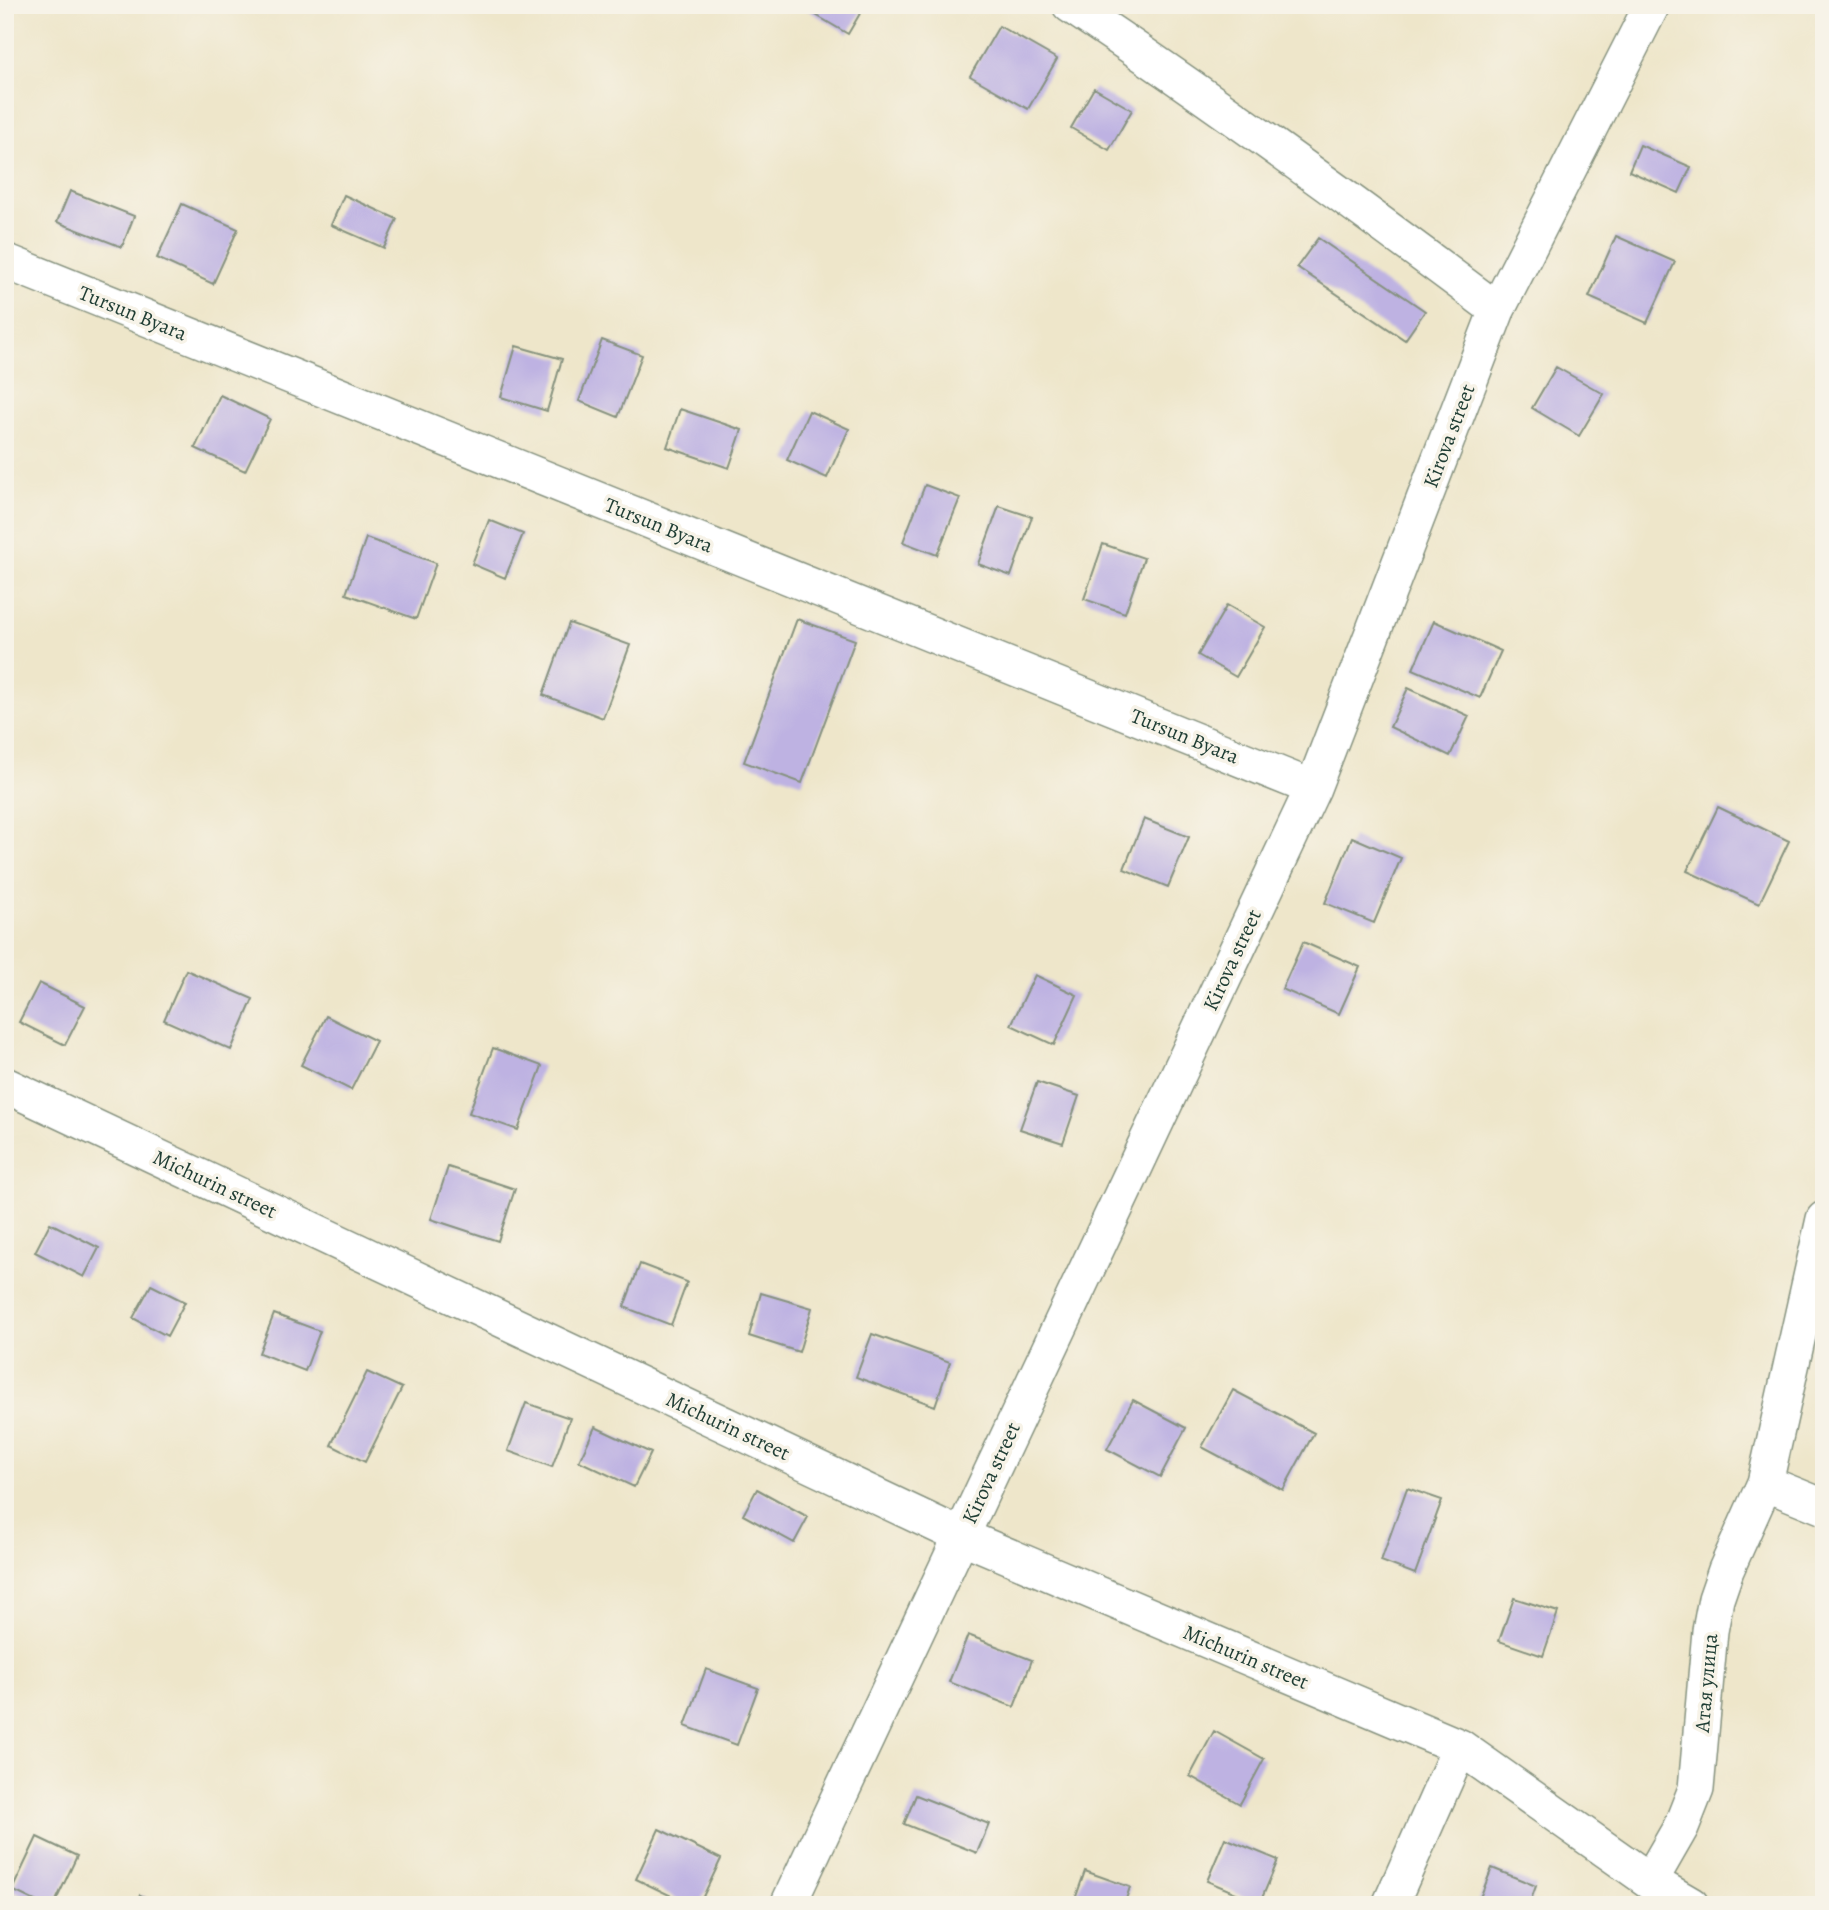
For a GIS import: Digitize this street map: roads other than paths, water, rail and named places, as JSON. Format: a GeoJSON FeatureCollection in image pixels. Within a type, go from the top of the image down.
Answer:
{"type":"FeatureCollection","features":[{"type":"Feature","properties":{"kind":"street"},"geometry":{"type":"LineString","coordinates":[[1070,5],[1328,183],[1497,310]]}},
{"type":"Feature","properties":{"kind":"street","name":"Kirova street"},"geometry":{"type":"LineString","coordinates":[[788,1905],[1314,788],[1497,310],[1653,5]]}},
{"type":"Feature","properties":{"kind":"street","name":"Tursun Byara"},"geometry":{"type":"LineString","coordinates":[[5,261],[1314,788]]}},
{"type":"Feature","properties":{"kind":"street","name":"Michurin street"},"geometry":{"type":"LineString","coordinates":[[5,1085],[961,1536],[1460,1748]]}},
{"type":"Feature","properties":{"kind":"street","name":"Атая улица"},"geometry":{"type":"LineString","coordinates":[[1650,1881],[1681,1828],[1696,1789],[1710,1631],[1716,1599],[1765,1483],[1824,1219]]}},
{"type":"Feature","properties":{"kind":"street"},"geometry":{"type":"LineString","coordinates":[[1765,1483],[1824,1507]]}},
{"type":"Feature","properties":{"kind":"street"},"geometry":{"type":"LineString","coordinates":[[1390,1905],[1460,1748],[1650,1881],[1691,1905]]}}]}
